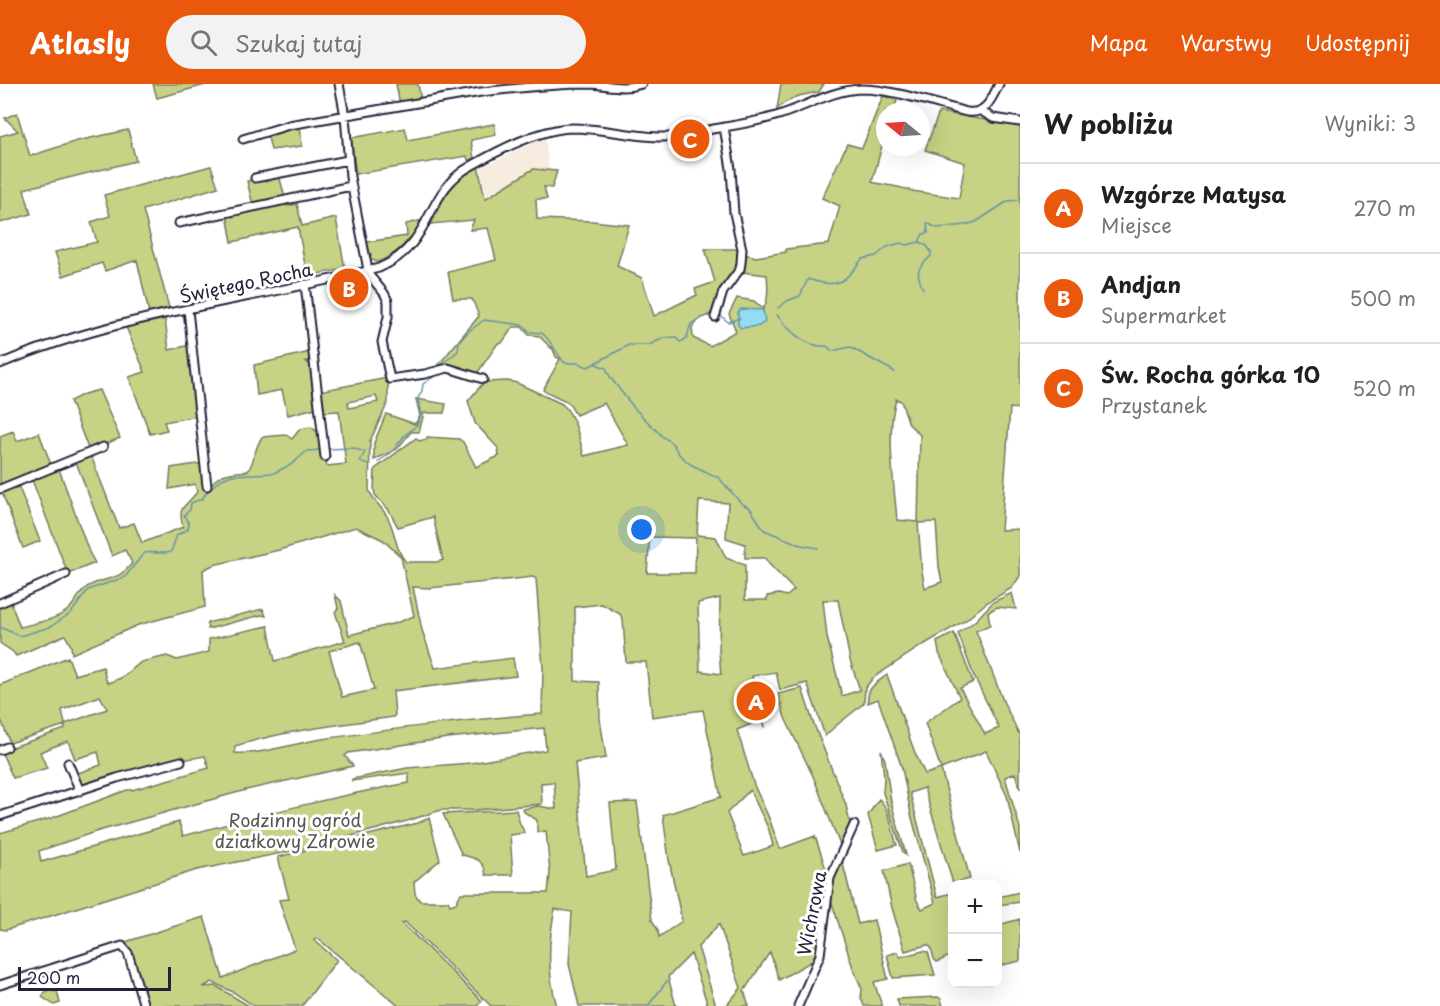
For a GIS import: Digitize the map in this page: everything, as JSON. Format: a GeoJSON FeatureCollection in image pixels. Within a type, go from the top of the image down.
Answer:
{"type":"FeatureCollection","features":[{"type":"Feature","properties":{"kind":"street"},"geometry":{"type":"LineString","coordinates":[[339,84],[345,116],[351,186],[368,271],[388,301],[388,317],[382,342],[390,379],[448,368],[483,379]]}},
{"type":"Feature","properties":{"kind":"street"},"geometry":{"type":"LineString","coordinates":[[243,139],[289,125],[511,88],[592,84],[621,88],[642,84]]}},
{"type":"Feature","properties":{"kind":"street"},"geometry":{"type":"LineString","coordinates":[[981,111],[989,103],[999,84]]}},
{"type":"Feature","properties":{"kind":"street","name":"Świętego Rocha"},"geometry":{"type":"LineString","coordinates":[[0,364],[83,335],[368,271],[387,264],[408,250],[422,231],[442,191],[460,173],[482,160],[538,135],[572,128],[660,137],[770,118],[841,92],[858,90],[880,91],[967,112],[981,111],[993,118],[1020,122]]}},
{"type":"Feature","properties":{"kind":"street"},"geometry":{"type":"LineString","coordinates":[[715,317],[723,292],[741,267],[742,249],[734,213],[731,169],[724,127]]}},
{"type":"Feature","properties":{"kind":"street"},"geometry":{"type":"LineString","coordinates":[[255,178],[348,160]]}},
{"type":"Feature","properties":{"kind":"street"},"geometry":{"type":"LineString","coordinates":[[179,223],[351,186]]}},
{"type":"Feature","properties":{"kind":"street"},"geometry":{"type":"LineString","coordinates":[[305,284],[325,457]]}},
{"type":"Feature","properties":{"kind":"street"},"geometry":{"type":"LineString","coordinates":[[188,310],[207,486]]}},
{"type":"Feature","properties":{"kind":"street"},"geometry":{"type":"LineString","coordinates":[[0,489],[103,447]]}},
{"type":"Feature","properties":{"kind":"street"},"geometry":{"type":"LineString","coordinates":[[0,603],[66,574]]}},
{"type":"Feature","properties":{"kind":"street"},"geometry":{"type":"LineString","coordinates":[[0,816],[181,760]]}},
{"type":"Feature","properties":{"kind":"street"},"geometry":{"type":"LineString","coordinates":[[68,763],[80,791]]}},
{"type":"Feature","properties":{"kind":"street","name":"Wichrowa"},"geometry":{"type":"LineString","coordinates":[[798,1006],[820,955],[830,878],[854,825]]}},
{"type":"Feature","properties":{"kind":"street"},"geometry":{"type":"LineString","coordinates":[[0,985],[122,946],[128,952],[144,1006]]}},
{"type":"Feature","properties":{"kind":"shaded area"},"geometry":{"type":"Polygon","coordinates":[[[545,137],[549,170],[533,169],[485,199],[479,169],[545,137]]]}},
{"type":"Feature","properties":{"kind":"green space"},"geometry":{"type":"Polygon","coordinates":[[[153,84],[209,84],[157,98],[153,84]]]}},
{"type":"Feature","properties":{"kind":"green space"},"geometry":{"type":"Polygon","coordinates":[[[396,84],[418,84],[421,101],[400,105],[396,84]]]}},
{"type":"Feature","properties":{"kind":"green space"},"geometry":{"type":"Polygon","coordinates":[[[781,84],[824,84],[819,92],[796,97],[777,109],[781,84]]]}},
{"type":"Feature","properties":{"kind":"green space"},"geometry":{"type":"Polygon","coordinates":[[[883,96],[897,100],[896,102],[881,102],[883,96]]]}},
{"type":"Feature","properties":{"kind":"green space","name":"Rodzinny ogród działkowy Zdrowie"},"geometry":{"type":"Polygon","coordinates":[[[939,112],[1020,126],[1020,409],[1010,408],[1001,530],[1020,529],[1020,576],[1012,588],[986,603],[966,620],[873,678],[865,688],[864,703],[825,736],[807,683],[780,690],[776,672],[752,676],[756,700],[765,726],[761,720],[737,730],[754,785],[780,849],[815,836],[827,872],[815,966],[812,961],[779,980],[770,952],[744,991],[749,1006],[726,1006],[741,988],[719,924],[698,947],[716,1006],[708,1006],[691,954],[668,977],[676,1006],[579,1006],[569,964],[572,912],[555,909],[550,958],[551,982],[557,1006],[491,1006],[405,922],[402,923],[482,1001],[477,1006],[399,1006],[317,938],[314,940],[337,960],[302,1006],[254,1006],[212,982],[203,987],[216,986],[249,1006],[146,1006],[129,948],[122,943],[204,917],[223,978],[295,949],[279,900],[289,899],[278,857],[418,823],[429,818],[440,860],[414,882],[415,894],[420,901],[448,901],[450,905],[456,903],[461,893],[548,893],[550,872],[546,831],[537,832],[537,820],[523,809],[538,806],[556,809],[554,782],[541,783],[542,804],[475,810],[441,810],[311,847],[197,870],[6,930],[0,929],[0,833],[52,818],[127,790],[209,768],[205,756],[164,763],[81,789],[75,774],[101,765],[98,752],[75,759],[68,741],[40,752],[47,768],[13,778],[1,751],[65,729],[65,725],[10,743],[0,717],[0,685],[68,657],[75,675],[103,667],[109,683],[123,677],[141,662],[167,656],[177,660],[209,652],[209,639],[268,626],[275,661],[345,641],[335,612],[338,608],[335,595],[341,601],[349,635],[414,616],[401,557],[383,540],[356,527],[279,550],[213,565],[203,570],[205,607],[138,625],[72,654],[71,646],[65,635],[16,656],[0,643],[0,605],[10,601],[20,627],[46,621],[69,609],[87,587],[117,576],[132,563],[125,550],[112,556],[76,462],[91,456],[119,528],[134,523],[142,543],[183,527],[181,514],[183,507],[197,492],[195,484],[169,489],[171,468],[203,463],[207,489],[224,474],[248,471],[262,437],[286,435],[292,439],[300,429],[311,427],[320,434],[322,458],[326,460],[327,466],[346,464],[339,411],[322,412],[319,391],[388,378],[388,402],[370,441],[369,490],[388,518],[402,557],[406,562],[443,560],[433,517],[398,527],[388,509],[375,495],[375,469],[416,438],[419,441],[427,437],[459,439],[463,442],[476,467],[499,456],[498,448],[475,423],[468,401],[484,382],[517,383],[562,404],[574,421],[584,456],[628,445],[604,403],[576,415],[568,402],[543,390],[560,359],[556,357],[552,347],[539,336],[529,335],[522,327],[513,327],[502,343],[498,343],[476,375],[439,364],[479,316],[472,299],[453,299],[448,272],[496,260],[488,228],[470,230],[474,220],[431,224],[437,207],[456,182],[478,165],[485,199],[533,169],[557,171],[552,188],[544,187],[547,199],[536,199],[537,219],[629,225],[617,266],[642,278],[654,316],[697,295],[695,289],[715,282],[705,249],[739,249],[739,267],[717,299],[714,314],[701,318],[692,327],[693,338],[710,346],[736,331],[729,314],[737,298],[754,301],[763,309],[765,305],[768,293],[767,275],[742,272],[744,254],[756,257],[786,252],[786,249],[829,244],[840,206],[822,198],[847,144],[862,148],[876,113],[876,156],[879,156],[872,182],[959,198],[965,163],[930,152],[930,136],[939,112]],[[376,396],[348,402],[349,408],[378,402],[376,396]],[[896,399],[891,443],[897,520],[918,522],[920,435],[909,424],[901,401],[896,399]],[[699,501],[697,535],[716,537],[726,558],[745,565],[745,600],[767,600],[767,596],[779,594],[787,596],[794,590],[765,558],[745,558],[745,544],[726,538],[728,503],[699,501]],[[936,522],[918,523],[925,588],[942,582],[936,522]],[[650,537],[647,573],[695,573],[696,538],[650,537]],[[533,577],[429,588],[413,587],[422,630],[435,668],[513,658],[516,676],[393,691],[395,715],[393,717],[274,736],[235,746],[235,753],[256,752],[322,739],[404,728],[542,714],[543,668],[536,579],[533,577]],[[720,598],[698,603],[700,671],[721,674],[720,598]],[[823,600],[827,637],[842,696],[860,690],[850,660],[838,600],[823,600]],[[602,604],[575,607],[575,681],[599,682],[600,719],[606,758],[575,763],[586,876],[616,870],[610,803],[637,802],[652,920],[659,937],[682,921],[669,860],[663,815],[721,797],[703,710],[652,717],[646,662],[626,662],[623,620],[620,614],[602,604]],[[360,642],[329,651],[342,697],[374,690],[360,642]],[[100,696],[62,710],[65,724],[107,709],[100,696]],[[544,728],[448,738],[348,753],[345,756],[353,766],[246,790],[95,832],[39,851],[41,862],[179,822],[183,836],[324,800],[409,783],[409,773],[352,781],[352,779],[407,768],[471,763],[546,750],[544,728]],[[750,790],[727,813],[744,856],[773,846],[769,830],[750,790]]]}},
{"type":"Feature","properties":{"kind":"green space"},"geometry":{"type":"Polygon","coordinates":[[[17,113],[30,156],[77,141],[128,130],[136,161],[24,189],[31,214],[0,223],[0,136],[18,131],[5,118],[17,113]]]}},
{"type":"Feature","properties":{"kind":"green space"},"geometry":{"type":"Polygon","coordinates":[[[494,124],[496,135],[471,140],[474,159],[468,160],[467,156],[356,174],[351,138],[405,128],[408,140],[494,124]]]}},
{"type":"Feature","properties":{"kind":"green space"},"geometry":{"type":"Polygon","coordinates":[[[300,125],[302,146],[271,150],[267,133],[300,125]]]}},
{"type":"Feature","properties":{"kind":"green space"},"geometry":{"type":"Polygon","coordinates":[[[211,166],[218,187],[143,210],[169,308],[149,313],[137,260],[105,271],[102,263],[63,276],[55,252],[97,242],[91,222],[110,216],[104,195],[211,166]]]}},
{"type":"Feature","properties":{"kind":"green space"},"geometry":{"type":"Polygon","coordinates":[[[279,175],[285,198],[253,205],[247,181],[279,175]]]}},
{"type":"Feature","properties":{"kind":"green space"},"geometry":{"type":"Polygon","coordinates":[[[286,203],[287,206],[297,204],[302,226],[336,218],[345,269],[307,276],[298,227],[232,242],[227,215],[286,203]]]}},
{"type":"Feature","properties":{"kind":"green space"},"geometry":{"type":"Polygon","coordinates":[[[423,220],[409,239],[392,255],[377,262],[370,259],[371,254],[369,254],[367,242],[407,236],[406,224],[423,220]]]}},
{"type":"Feature","properties":{"kind":"green space"},"geometry":{"type":"Polygon","coordinates":[[[165,319],[169,350],[190,345],[198,416],[164,422],[167,430],[150,434],[129,377],[145,372],[126,327],[165,319]]]}},
{"type":"Feature","properties":{"kind":"green space"},"geometry":{"type":"Polygon","coordinates":[[[310,352],[310,362],[305,361],[312,366],[317,406],[315,408],[288,415],[282,390],[257,395],[254,365],[310,352]]]}},
{"type":"Feature","properties":{"kind":"green space"},"geometry":{"type":"Polygon","coordinates":[[[99,390],[120,438],[89,451],[70,401],[99,390]]]}},
{"type":"Feature","properties":{"kind":"green space"},"geometry":{"type":"Polygon","coordinates":[[[416,399],[446,404],[444,413],[424,413],[419,432],[411,432],[397,449],[374,460],[374,443],[386,414],[415,424],[420,416],[416,399]]]}},
{"type":"Feature","properties":{"kind":"green space"},"geometry":{"type":"Polygon","coordinates":[[[13,431],[17,441],[39,433],[52,467],[0,487],[0,436],[13,431]]]}},
{"type":"Feature","properties":{"kind":"green space"},"geometry":{"type":"Polygon","coordinates":[[[59,469],[95,563],[68,574],[32,480],[59,469]]]}},
{"type":"Feature","properties":{"kind":"green space"},"geometry":{"type":"Polygon","coordinates":[[[18,485],[40,541],[23,548],[1,490],[18,485]]]}},
{"type":"Feature","properties":{"kind":"green space"},"geometry":{"type":"Polygon","coordinates":[[[1012,593],[1016,609],[997,607],[988,612],[990,625],[976,631],[1004,703],[1020,736],[1020,789],[1015,773],[1005,777],[1020,828],[1020,853],[1007,796],[986,751],[941,769],[925,723],[960,698],[939,653],[937,642],[954,633],[973,682],[960,688],[985,734],[999,728],[973,674],[958,633],[974,622],[993,602],[1012,593]]]}},
{"type":"Feature","properties":{"kind":"green space"},"geometry":{"type":"Polygon","coordinates":[[[263,609],[266,616],[261,615],[208,629],[207,623],[263,609]]]}},
{"type":"Feature","properties":{"kind":"green space"},"geometry":{"type":"Polygon","coordinates":[[[887,675],[915,753],[925,774],[941,769],[970,879],[952,880],[924,788],[910,793],[937,897],[948,894],[948,957],[937,962],[931,947],[927,945],[905,951],[884,871],[908,864],[917,901],[922,909],[935,903],[911,814],[902,768],[878,699],[868,703],[870,690],[887,675]]]}},
{"type":"Feature","properties":{"kind":"green space"},"geometry":{"type":"Polygon","coordinates":[[[802,688],[846,805],[850,824],[840,845],[813,776],[785,718],[778,694],[802,688]]]}},
{"type":"Feature","properties":{"kind":"green space"},"geometry":{"type":"Polygon","coordinates":[[[881,750],[885,760],[891,802],[906,855],[883,793],[881,750]]]}},
{"type":"Feature","properties":{"kind":"green space"},"geometry":{"type":"Polygon","coordinates":[[[879,799],[888,815],[897,845],[878,850],[868,815],[879,799]]]}},
{"type":"Feature","properties":{"kind":"green space"},"geometry":{"type":"Polygon","coordinates":[[[516,810],[525,833],[510,835],[513,875],[486,875],[481,863],[462,855],[443,814],[516,810]]]}},
{"type":"Feature","properties":{"kind":"green space"},"geometry":{"type":"Polygon","coordinates":[[[841,856],[858,924],[874,920],[888,979],[874,982],[882,1006],[864,1006],[861,998],[862,989],[830,897],[831,884],[841,856]]]}},
{"type":"Feature","properties":{"kind":"green space"},"geometry":{"type":"Polygon","coordinates":[[[1020,892],[1020,902],[1002,904],[1002,896],[1020,892]]]}},
{"type":"Feature","properties":{"kind":"green space"},"geometry":{"type":"Polygon","coordinates":[[[1020,919],[1020,961],[1002,965],[1002,924],[1020,919]]]}},
{"type":"Feature","properties":{"kind":"green space"},"geometry":{"type":"Polygon","coordinates":[[[923,951],[928,952],[935,975],[893,978],[887,955],[897,952],[900,957],[923,951]]]}},
{"type":"Feature","properties":{"kind":"green space"},"geometry":{"type":"Polygon","coordinates":[[[46,991],[57,991],[60,1003],[54,1005],[42,997],[46,991]]]}},
{"type":"Feature","properties":{"kind":"green space"},"geometry":{"type":"Polygon","coordinates":[[[938,997],[943,1006],[899,1006],[897,999],[938,997]]]}},
{"type":"Feature","properties":{"kind":"water"},"geometry":{"type":"Polygon","coordinates":[[[741,309],[763,310],[765,322],[759,326],[741,328],[738,325],[738,312],[741,309]]]}},
{"type":"Feature","properties":{"kind":"waterway"},"geometry":{"type":"LineString","coordinates":[[778,308],[787,301],[800,296],[808,279],[826,283],[840,282],[862,259],[876,256],[887,247],[900,243],[907,245],[919,242],[923,234],[928,233],[927,223],[937,228],[965,225],[976,222],[1008,201],[1020,200]]}},
{"type":"Feature","properties":{"kind":"waterway"},"geometry":{"type":"LineString","coordinates":[[920,242],[931,252],[931,256],[923,264],[918,274],[923,289]]}},
{"type":"Feature","properties":{"kind":"waterway"},"geometry":{"type":"LineString","coordinates":[[440,366],[458,351],[459,342],[468,332],[484,320],[523,325],[530,332],[542,333],[565,363],[578,363],[588,367],[629,345],[649,345],[664,338],[675,337],[680,342],[683,341],[687,337],[691,324],[712,313]]}},
{"type":"Feature","properties":{"kind":"waterway"},"geometry":{"type":"LineString","coordinates":[[720,315],[728,322],[740,318]]}},
{"type":"Feature","properties":{"kind":"waterway"},"geometry":{"type":"LineString","coordinates":[[777,315],[787,327],[805,341],[827,346],[832,351],[850,347],[895,372]]}},
{"type":"Feature","properties":{"kind":"waterway"},"geometry":{"type":"LineString","coordinates":[[596,364],[606,368],[610,377],[634,408],[672,443],[679,454],[690,464],[719,478],[741,503],[750,508],[764,530],[801,545],[818,548]]}},
{"type":"Feature","properties":{"kind":"waterway"},"geometry":{"type":"LineString","coordinates":[[378,462],[392,452],[404,436],[417,425],[421,415],[418,398],[423,384],[436,375]]}},
{"type":"Feature","properties":{"kind":"waterway"},"geometry":{"type":"LineString","coordinates":[[328,449],[353,448],[365,452],[360,461],[364,464],[371,464]]}},
{"type":"Feature","properties":{"kind":"waterway"},"geometry":{"type":"LineString","coordinates":[[0,627],[20,636],[50,627],[71,613],[88,590],[125,577],[144,553],[171,552],[177,535],[188,529],[189,524],[184,515],[190,510],[191,503],[202,499],[209,489],[222,479],[232,475],[274,473],[292,464],[307,451],[321,450]]}},
{"type":"Feature","properties":{"kind":"waterway"},"geometry":{"type":"LineString","coordinates":[[648,1006],[667,981]]}},
{"type":"Feature","properties":{"kind":"place","name":"Św. Rocha górka 10"},"geometry":{"type":"Point","coordinates":[690,139]}},
{"type":"Feature","properties":{"kind":"place","name":"Andjan"},"geometry":{"type":"Point","coordinates":[349,288]}},
{"type":"Feature","properties":{"kind":"place","name":"Wzgórze Matysa"},"geometry":{"type":"Point","coordinates":[756,701]}}]}
